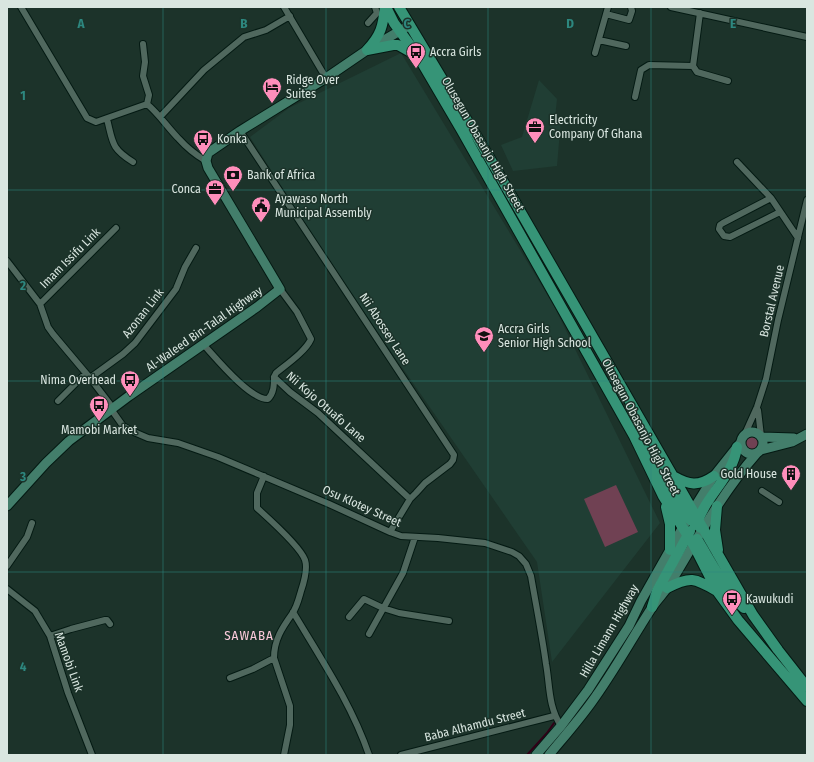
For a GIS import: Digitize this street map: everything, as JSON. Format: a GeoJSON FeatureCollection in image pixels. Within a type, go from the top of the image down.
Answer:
{"type":"FeatureCollection","features":[{"type":"Feature","properties":{"kind":"main road","name":"Olusegun Obasanjo High Street"},"geometry":{"type":"LineString","coordinates":[[385,7],[400,32],[418,56],[462,131],[634,436],[664,496],[720,556],[753,615],[807,687]]}},
{"type":"Feature","properties":{"kind":"main road"},"geometry":{"type":"LineString","coordinates":[[367,50],[376,41],[382,28],[385,7]]}},
{"type":"Feature","properties":{"kind":"main road","name":"Olusegun Obasanjo High Street"},"geometry":{"type":"LineString","coordinates":[[399,7],[673,476],[717,591],[738,620],[807,701]]}},
{"type":"Feature","properties":{"kind":"main road"},"geometry":{"type":"LineString","coordinates":[[367,50],[398,45],[418,56]]}},
{"type":"Feature","properties":{"kind":"main road"},"geometry":{"type":"LineString","coordinates":[[634,436],[648,452],[723,582],[740,605],[753,615]]}},
{"type":"Feature","properties":{"kind":"main road"},"geometry":{"type":"LineString","coordinates":[[652,607],[657,591],[693,528],[731,467],[741,442]]}},
{"type":"Feature","properties":{"kind":"main road"},"geometry":{"type":"LineString","coordinates":[[673,476],[682,481],[696,484],[706,482],[714,476]]}},
{"type":"Feature","properties":{"kind":"main road"},"geometry":{"type":"LineString","coordinates":[[664,496],[670,524],[670,550]]}},
{"type":"Feature","properties":{"kind":"main road"},"geometry":{"type":"LineString","coordinates":[[717,506],[715,530],[720,556]]}},
{"type":"Feature","properties":{"kind":"main road"},"geometry":{"type":"LineString","coordinates":[[667,588],[680,581],[689,579],[701,582],[717,591]]}},
{"type":"Feature","properties":{"kind":"street"},"geometry":{"type":"LineString","coordinates":[[21,7],[87,118],[96,122],[147,104]]}},
{"type":"Feature","properties":{"kind":"street"},"geometry":{"type":"LineString","coordinates":[[284,7],[326,78]]}},
{"type":"Feature","properties":{"kind":"street"},"geometry":{"type":"LineString","coordinates":[[368,22],[377,13],[375,7]]}},
{"type":"Feature","properties":{"kind":"street"},"geometry":{"type":"LineString","coordinates":[[595,53],[608,7]]}},
{"type":"Feature","properties":{"kind":"street"},"geometry":{"type":"LineString","coordinates":[[606,14],[630,20],[632,11],[631,7]]}},
{"type":"Feature","properties":{"kind":"street"},"geometry":{"type":"LineString","coordinates":[[671,7],[692,9],[700,13],[807,37]]}},
{"type":"Feature","properties":{"kind":"street"},"geometry":{"type":"LineString","coordinates":[[700,13],[692,66],[697,72],[728,81]]}},
{"type":"Feature","properties":{"kind":"street"},"geometry":{"type":"LineString","coordinates":[[160,117],[204,70],[244,37],[266,30],[290,16]]}},
{"type":"Feature","properties":{"kind":"street"},"geometry":{"type":"LineString","coordinates":[[147,104],[193,153],[206,161],[208,153],[240,131],[326,78],[367,50],[410,25]]}},
{"type":"Feature","properties":{"kind":"street"},"geometry":{"type":"LineString","coordinates":[[599,40],[626,46]]}},
{"type":"Feature","properties":{"kind":"street"},"geometry":{"type":"LineString","coordinates":[[142,44],[145,62],[143,76],[149,94],[147,104]]}},
{"type":"Feature","properties":{"kind":"street"},"geometry":{"type":"LineString","coordinates":[[635,97],[641,70],[645,66],[692,66]]}},
{"type":"Feature","properties":{"kind":"street"},"geometry":{"type":"LineString","coordinates":[[106,119],[116,148],[120,154],[133,162]]}},
{"type":"Feature","properties":{"kind":"street","name":"Nii Abossey Lane"},"geometry":{"type":"LineString","coordinates":[[240,131],[454,455],[450,464],[425,483],[410,499],[390,532]]}},
{"type":"Feature","properties":{"kind":"street","name":"Al-Waleed Bin-Talal Highway"},"geometry":{"type":"LineString","coordinates":[[7,506],[46,463],[69,441],[112,408],[258,307],[280,289],[231,208],[206,161]]}},
{"type":"Feature","properties":{"kind":"street"},"geometry":{"type":"LineString","coordinates":[[737,162],[771,198],[798,238]]}},
{"type":"Feature","properties":{"kind":"street"},"geometry":{"type":"LineString","coordinates":[[771,198],[723,223],[719,229],[724,236],[730,237],[780,212]]}},
{"type":"Feature","properties":{"kind":"street","name":"Borstal Avenue"},"geometry":{"type":"LineString","coordinates":[[741,442],[757,407],[766,379],[778,320],[807,200]]}},
{"type":"Feature","properties":{"kind":"street","name":"Imam Issifu Link"},"geometry":{"type":"LineString","coordinates":[[40,304],[116,228]]}},
{"type":"Feature","properties":{"kind":"street","name":"Azonan Link"},"geometry":{"type":"LineString","coordinates":[[88,376],[123,354],[135,343],[176,289],[185,267],[196,248]]}},
{"type":"Feature","properties":{"kind":"street","name":"Osu Klotey Street"},"geometry":{"type":"LineString","coordinates":[[7,261],[40,304],[48,327],[88,376],[112,408],[123,426],[148,438],[178,442],[218,456],[400,536],[485,543],[512,552],[526,564],[531,576],[547,666],[550,701],[554,716],[561,726]]}},
{"type":"Feature","properties":{"kind":"street","name":"Nii Kojo Otuafo Lane"},"geometry":{"type":"LineString","coordinates":[[280,289],[297,312],[311,339],[303,349],[276,373],[274,377],[290,392],[318,413],[410,499]]}},
{"type":"Feature","properties":{"kind":"street"},"geometry":{"type":"LineString","coordinates":[[203,344],[236,379],[262,399],[268,399],[271,396],[274,377]]}},
{"type":"Feature","properties":{"kind":"street"},"geometry":{"type":"LineString","coordinates":[[58,401],[88,376]]}},
{"type":"Feature","properties":{"kind":"street","name":"Borstal Avenue"},"geometry":{"type":"LineString","coordinates":[[757,407],[761,436]]}},
{"type":"Feature","properties":{"kind":"street"},"geometry":{"type":"LineString","coordinates":[[693,528],[714,476],[741,442],[752,432],[761,436],[803,436]]}},
{"type":"Feature","properties":{"kind":"street"},"geometry":{"type":"LineString","coordinates":[[693,528],[717,506],[734,481],[759,452],[764,443],[761,436]]}},
{"type":"Feature","properties":{"kind":"street"},"geometry":{"type":"LineString","coordinates":[[741,442],[742,448],[751,454],[774,448],[803,436]]}},
{"type":"Feature","properties":{"kind":"street"},"geometry":{"type":"LineString","coordinates":[[264,476],[257,493],[257,508],[300,551],[305,561],[305,580],[293,612],[282,627],[278,636],[274,651],[274,658],[290,706],[290,725],[284,755]]}},
{"type":"Feature","properties":{"kind":"street"},"geometry":{"type":"LineString","coordinates":[[762,491],[779,502]]}},
{"type":"Feature","properties":{"kind":"street"},"geometry":{"type":"LineString","coordinates":[[7,566],[27,537],[32,523]]}},
{"type":"Feature","properties":{"kind":"street","name":"Hilla Limann Highway"},"geometry":{"type":"LineString","coordinates":[[536,755],[561,726],[588,690],[615,649],[670,550],[693,528]]}},
{"type":"Feature","properties":{"kind":"street","name":"Hilla Limann Highway"},"geometry":{"type":"LineString","coordinates":[[548,755],[591,703],[623,655],[652,607],[667,588],[693,528]]}},
{"type":"Feature","properties":{"kind":"street"},"geometry":{"type":"LineString","coordinates":[[369,634],[403,573],[415,537]]}},
{"type":"Feature","properties":{"kind":"street","name":"Mamobi Link"},"geometry":{"type":"LineString","coordinates":[[7,589],[35,611],[50,636],[68,693],[92,755]]}},
{"type":"Feature","properties":{"kind":"street"},"geometry":{"type":"LineString","coordinates":[[349,617],[364,599],[399,614],[449,621]]}},
{"type":"Feature","properties":{"kind":"street"},"geometry":{"type":"LineString","coordinates":[[293,612],[332,675],[348,705],[369,755]]}},
{"type":"Feature","properties":{"kind":"street"},"geometry":{"type":"LineString","coordinates":[[50,636],[105,620],[107,620],[110,624]]}},
{"type":"Feature","properties":{"kind":"street"},"geometry":{"type":"LineString","coordinates":[[230,678],[274,658]]}},
{"type":"Feature","properties":{"kind":"street","name":"Baba Alhamdu Street"},"geometry":{"type":"LineString","coordinates":[[402,755],[554,716]]}},
{"type":"Feature","properties":{"kind":"shaded area","name":"Accra Girls Senior High School"},"geometry":{"type":"Polygon","coordinates":[[[401,53],[554,306],[660,523],[552,662],[537,562],[334,269],[250,137],[289,108],[401,53]]]}},
{"type":"Feature","properties":{"kind":"shaded area"},"geometry":{"type":"Polygon","coordinates":[[[539,80],[557,99],[555,118],[561,119],[557,166],[513,171],[501,145],[522,137],[539,80]]]}},
{"type":"Feature","properties":{"kind":"shaded area"},"geometry":{"type":"Polygon","coordinates":[[[749,435],[755,435],[760,440],[758,449],[755,451],[749,451],[744,446],[744,440],[749,435]]]}},
{"type":"Feature","properties":{"kind":"shaded area"},"geometry":{"type":"Polygon","coordinates":[[[616,485],[638,532],[605,547],[584,499],[616,485]]]}},
{"type":"Feature","properties":{"kind":"waterway"},"geometry":{"type":"LineString","coordinates":[[527,755],[554,723]]}},
{"type":"Feature","properties":{"kind":"place","name":"Accra Girls"},"geometry":{"type":"Point","coordinates":[416,69]}},
{"type":"Feature","properties":{"kind":"place","name":"Ridge Over Suites"},"geometry":{"type":"Point","coordinates":[272,104]}},
{"type":"Feature","properties":{"kind":"place","name":"Electricity Company Of Ghana"},"geometry":{"type":"Point","coordinates":[535,144]}},
{"type":"Feature","properties":{"kind":"place","name":"Konka"},"geometry":{"type":"Point","coordinates":[203,156]}},
{"type":"Feature","properties":{"kind":"place","name":"Bank of Africa"},"geometry":{"type":"Point","coordinates":[233,192]}},
{"type":"Feature","properties":{"kind":"place","name":"Conca"},"geometry":{"type":"Point","coordinates":[215,206]}},
{"type":"Feature","properties":{"kind":"place","name":"Ayawaso North Municipal Assembly"},"geometry":{"type":"Point","coordinates":[261,223]}},
{"type":"Feature","properties":{"kind":"place","name":"Accra Girls Senior High School"},"geometry":{"type":"Point","coordinates":[484,353]}},
{"type":"Feature","properties":{"kind":"place","name":"Nima Overhead"},"geometry":{"type":"Point","coordinates":[130,397]}},
{"type":"Feature","properties":{"kind":"place","name":"Mamobi Market"},"geometry":{"type":"Point","coordinates":[99,422]}},
{"type":"Feature","properties":{"kind":"place","name":"Gold House"},"geometry":{"type":"Point","coordinates":[791,491]}},
{"type":"Feature","properties":{"kind":"place","name":"Kawukudi"},"geometry":{"type":"Point","coordinates":[732,616]}},
{"type":"Feature","properties":{"kind":"district","name":"SAWABA"},"geometry":{"type":"Point","coordinates":[249,635]}}]}
